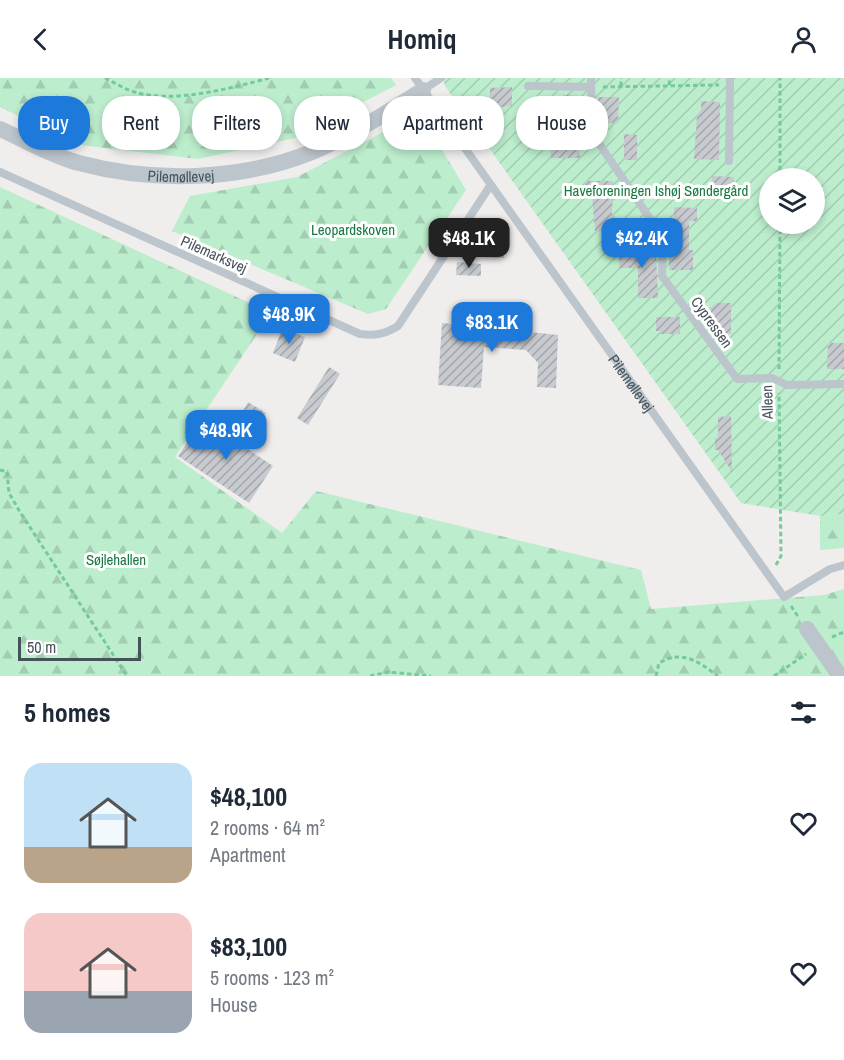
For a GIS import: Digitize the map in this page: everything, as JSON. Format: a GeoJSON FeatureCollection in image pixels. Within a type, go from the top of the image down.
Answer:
{"type":"FeatureCollection","features":[{"type":"Feature","properties":{"kind":"street","name":"Pilemøllevej"},"geometry":{"type":"LineString","coordinates":[[0,129],[78,163],[128,172],[181,177],[227,174],[268,167],[312,153],[361,129],[419,84]]}},
{"type":"Feature","properties":{"kind":"street"},"geometry":{"type":"LineString","coordinates":[[807,629],[840,676]]}},
{"type":"Feature","properties":{"kind":"lane"},"geometry":{"type":"LineString","coordinates":[[419,84],[441,78]]}},
{"type":"Feature","properties":{"kind":"lane"},"geometry":{"type":"LineString","coordinates":[[729,161],[730,81]]}},
{"type":"Feature","properties":{"kind":"lane"},"geometry":{"type":"LineString","coordinates":[[528,86],[591,82]]}},
{"type":"Feature","properties":{"kind":"lane","name":"Cypressen"},"geometry":{"type":"LineString","coordinates":[[591,82],[592,133],[663,238],[662,276],[737,379],[772,378],[787,385],[844,384]]}},
{"type":"Feature","properties":{"kind":"lane","name":"Pilemøllevej"},"geometry":{"type":"LineString","coordinates":[[419,84],[784,597]]}},
{"type":"Feature","properties":{"kind":"lane","name":"Pilemarksvej"},"geometry":{"type":"LineString","coordinates":[[0,172],[360,334],[374,336],[386,333],[398,326],[490,186]]}},
{"type":"Feature","properties":{"kind":"lane"},"geometry":{"type":"LineString","coordinates":[[784,597],[830,569],[844,565]]}},
{"type":"Feature","properties":{"kind":"path"},"geometry":{"type":"LineString","coordinates":[[105,78],[137,93],[206,94],[269,78]]}},
{"type":"Feature","properties":{"kind":"path"},"geometry":{"type":"LineString","coordinates":[[621,78],[621,86]]}},
{"type":"Feature","properties":{"kind":"path"},"geometry":{"type":"LineString","coordinates":[[669,86],[670,78]]}},
{"type":"Feature","properties":{"kind":"path"},"geometry":{"type":"LineString","coordinates":[[780,78],[780,168]]}},
{"type":"Feature","properties":{"kind":"path"},"geometry":{"type":"LineString","coordinates":[[591,82],[621,86],[669,86],[730,81]]}},
{"type":"Feature","properties":{"kind":"path","name":"Alleen"},"geometry":{"type":"LineString","coordinates":[[769,577],[781,556],[780,234]]}},
{"type":"Feature","properties":{"kind":"path"},"geometry":{"type":"LineString","coordinates":[[0,470],[7,472],[9,493],[20,512],[127,676]]}},
{"type":"Feature","properties":{"kind":"path"},"geometry":{"type":"LineString","coordinates":[[784,597],[807,629]]}},
{"type":"Feature","properties":{"kind":"path"},"geometry":{"type":"LineString","coordinates":[[656,676],[659,663],[669,657],[687,656],[718,676]]}},
{"type":"Feature","properties":{"kind":"path"},"geometry":{"type":"LineString","coordinates":[[370,676],[387,672],[431,676]]}},
{"type":"Feature","properties":{"kind":"green space"},"geometry":{"type":"Polygon","coordinates":[[[0,78],[391,78],[396,85],[370,99],[370,96],[294,96],[294,138],[282,141],[282,96],[192,96],[192,150],[240,150],[198,159],[122,150],[180,150],[180,96],[102,96],[102,148],[90,146],[90,96],[18,96],[18,116],[0,107],[0,78]]]}},
{"type":"Feature","properties":{"kind":"green space","name":"Haveforeningen Ishøj Søndergård"},"geometry":{"type":"Polygon","coordinates":[[[443,78],[844,78],[844,514],[820,516],[741,503],[490,150],[504,150],[504,96],[452,96],[445,86],[443,78]]]}},
{"type":"Feature","properties":{"kind":"green space","name":"Leopardskoven"},"geometry":{"type":"Polygon","coordinates":[[[382,133],[382,150],[442,150],[466,190],[386,309],[368,314],[172,231],[190,196],[297,177],[349,150],[370,150],[370,139],[382,133]]]}},
{"type":"Feature","properties":{"kind":"green space","name":"Søjlehallen"},"geometry":{"type":"Polygon","coordinates":[[[0,187],[271,313],[175,457],[282,533],[316,491],[641,570],[651,609],[824,595],[844,589],[844,676],[0,676],[0,187]]]}},
{"type":"Feature","properties":{"kind":"green space"},"geometry":{"type":"Polygon","coordinates":[[[844,514],[844,548],[820,550],[820,516],[844,514]]]}},
{"type":"Feature","properties":{"kind":"building"},"geometry":{"type":"Polygon","coordinates":[[[512,87],[512,106],[504,107],[504,96],[490,96],[490,88],[512,87]]]}},
{"type":"Feature","properties":{"kind":"building"},"geometry":{"type":"Polygon","coordinates":[[[608,97],[619,97],[618,123],[608,123],[608,97]]]}},
{"type":"Feature","properties":{"kind":"building"},"geometry":{"type":"Polygon","coordinates":[[[701,101],[720,102],[719,160],[694,159],[697,115],[701,110],[701,101]]]}},
{"type":"Feature","properties":{"kind":"building"},"geometry":{"type":"Polygon","coordinates":[[[624,134],[637,135],[637,160],[624,160],[624,134]]]}},
{"type":"Feature","properties":{"kind":"building"},"geometry":{"type":"Polygon","coordinates":[[[550,150],[579,150],[580,158],[551,158],[550,150]]]}},
{"type":"Feature","properties":{"kind":"building"},"geometry":{"type":"Polygon","coordinates":[[[712,176],[734,177],[733,196],[711,195],[712,176]]]}},
{"type":"Feature","properties":{"kind":"building"},"geometry":{"type":"Polygon","coordinates":[[[585,181],[613,181],[612,216],[615,216],[616,230],[595,232],[592,196],[585,196],[585,181]]]}},
{"type":"Feature","properties":{"kind":"building"},"geometry":{"type":"Polygon","coordinates":[[[674,207],[697,208],[697,221],[689,221],[689,250],[693,250],[693,270],[669,270],[669,254],[673,254],[674,249],[674,207]]]}},
{"type":"Feature","properties":{"kind":"building"},"geometry":{"type":"Polygon","coordinates":[[[483,223],[506,224],[504,258],[482,257],[483,223]]]}},
{"type":"Feature","properties":{"kind":"building"},"geometry":{"type":"Polygon","coordinates":[[[619,247],[648,248],[648,252],[656,253],[658,298],[638,298],[638,268],[619,268],[619,247]]]}},
{"type":"Feature","properties":{"kind":"building"},"geometry":{"type":"Polygon","coordinates":[[[457,262],[481,264],[481,276],[456,275],[457,262]]]}},
{"type":"Feature","properties":{"kind":"building"},"geometry":{"type":"Polygon","coordinates":[[[717,303],[731,303],[731,334],[718,333],[703,313],[717,303]]]}},
{"type":"Feature","properties":{"kind":"building"},"geometry":{"type":"Polygon","coordinates":[[[656,317],[680,317],[680,334],[660,334],[660,331],[656,331],[656,317]]]}},
{"type":"Feature","properties":{"kind":"building"},"geometry":{"type":"Polygon","coordinates":[[[442,323],[558,335],[556,388],[537,387],[538,363],[526,350],[484,347],[481,388],[438,385],[442,323]]]}},
{"type":"Feature","properties":{"kind":"building"},"geometry":{"type":"Polygon","coordinates":[[[282,329],[305,337],[295,362],[273,353],[282,329]]]}},
{"type":"Feature","properties":{"kind":"building"},"geometry":{"type":"Polygon","coordinates":[[[828,343],[844,343],[844,369],[827,369],[828,343]]]}},
{"type":"Feature","properties":{"kind":"building"},"geometry":{"type":"Polygon","coordinates":[[[329,367],[340,374],[308,425],[297,418],[329,367]]]}},
{"type":"Feature","properties":{"kind":"building"},"geometry":{"type":"Polygon","coordinates":[[[248,402],[266,413],[258,425],[241,415],[248,402]]]}},
{"type":"Feature","properties":{"kind":"building"},"geometry":{"type":"Polygon","coordinates":[[[731,416],[732,472],[718,450],[715,450],[715,438],[718,438],[718,417],[731,416]]]}},
{"type":"Feature","properties":{"kind":"building"},"geometry":{"type":"Polygon","coordinates":[[[203,419],[273,466],[249,503],[178,456],[203,419]]]}}]}
